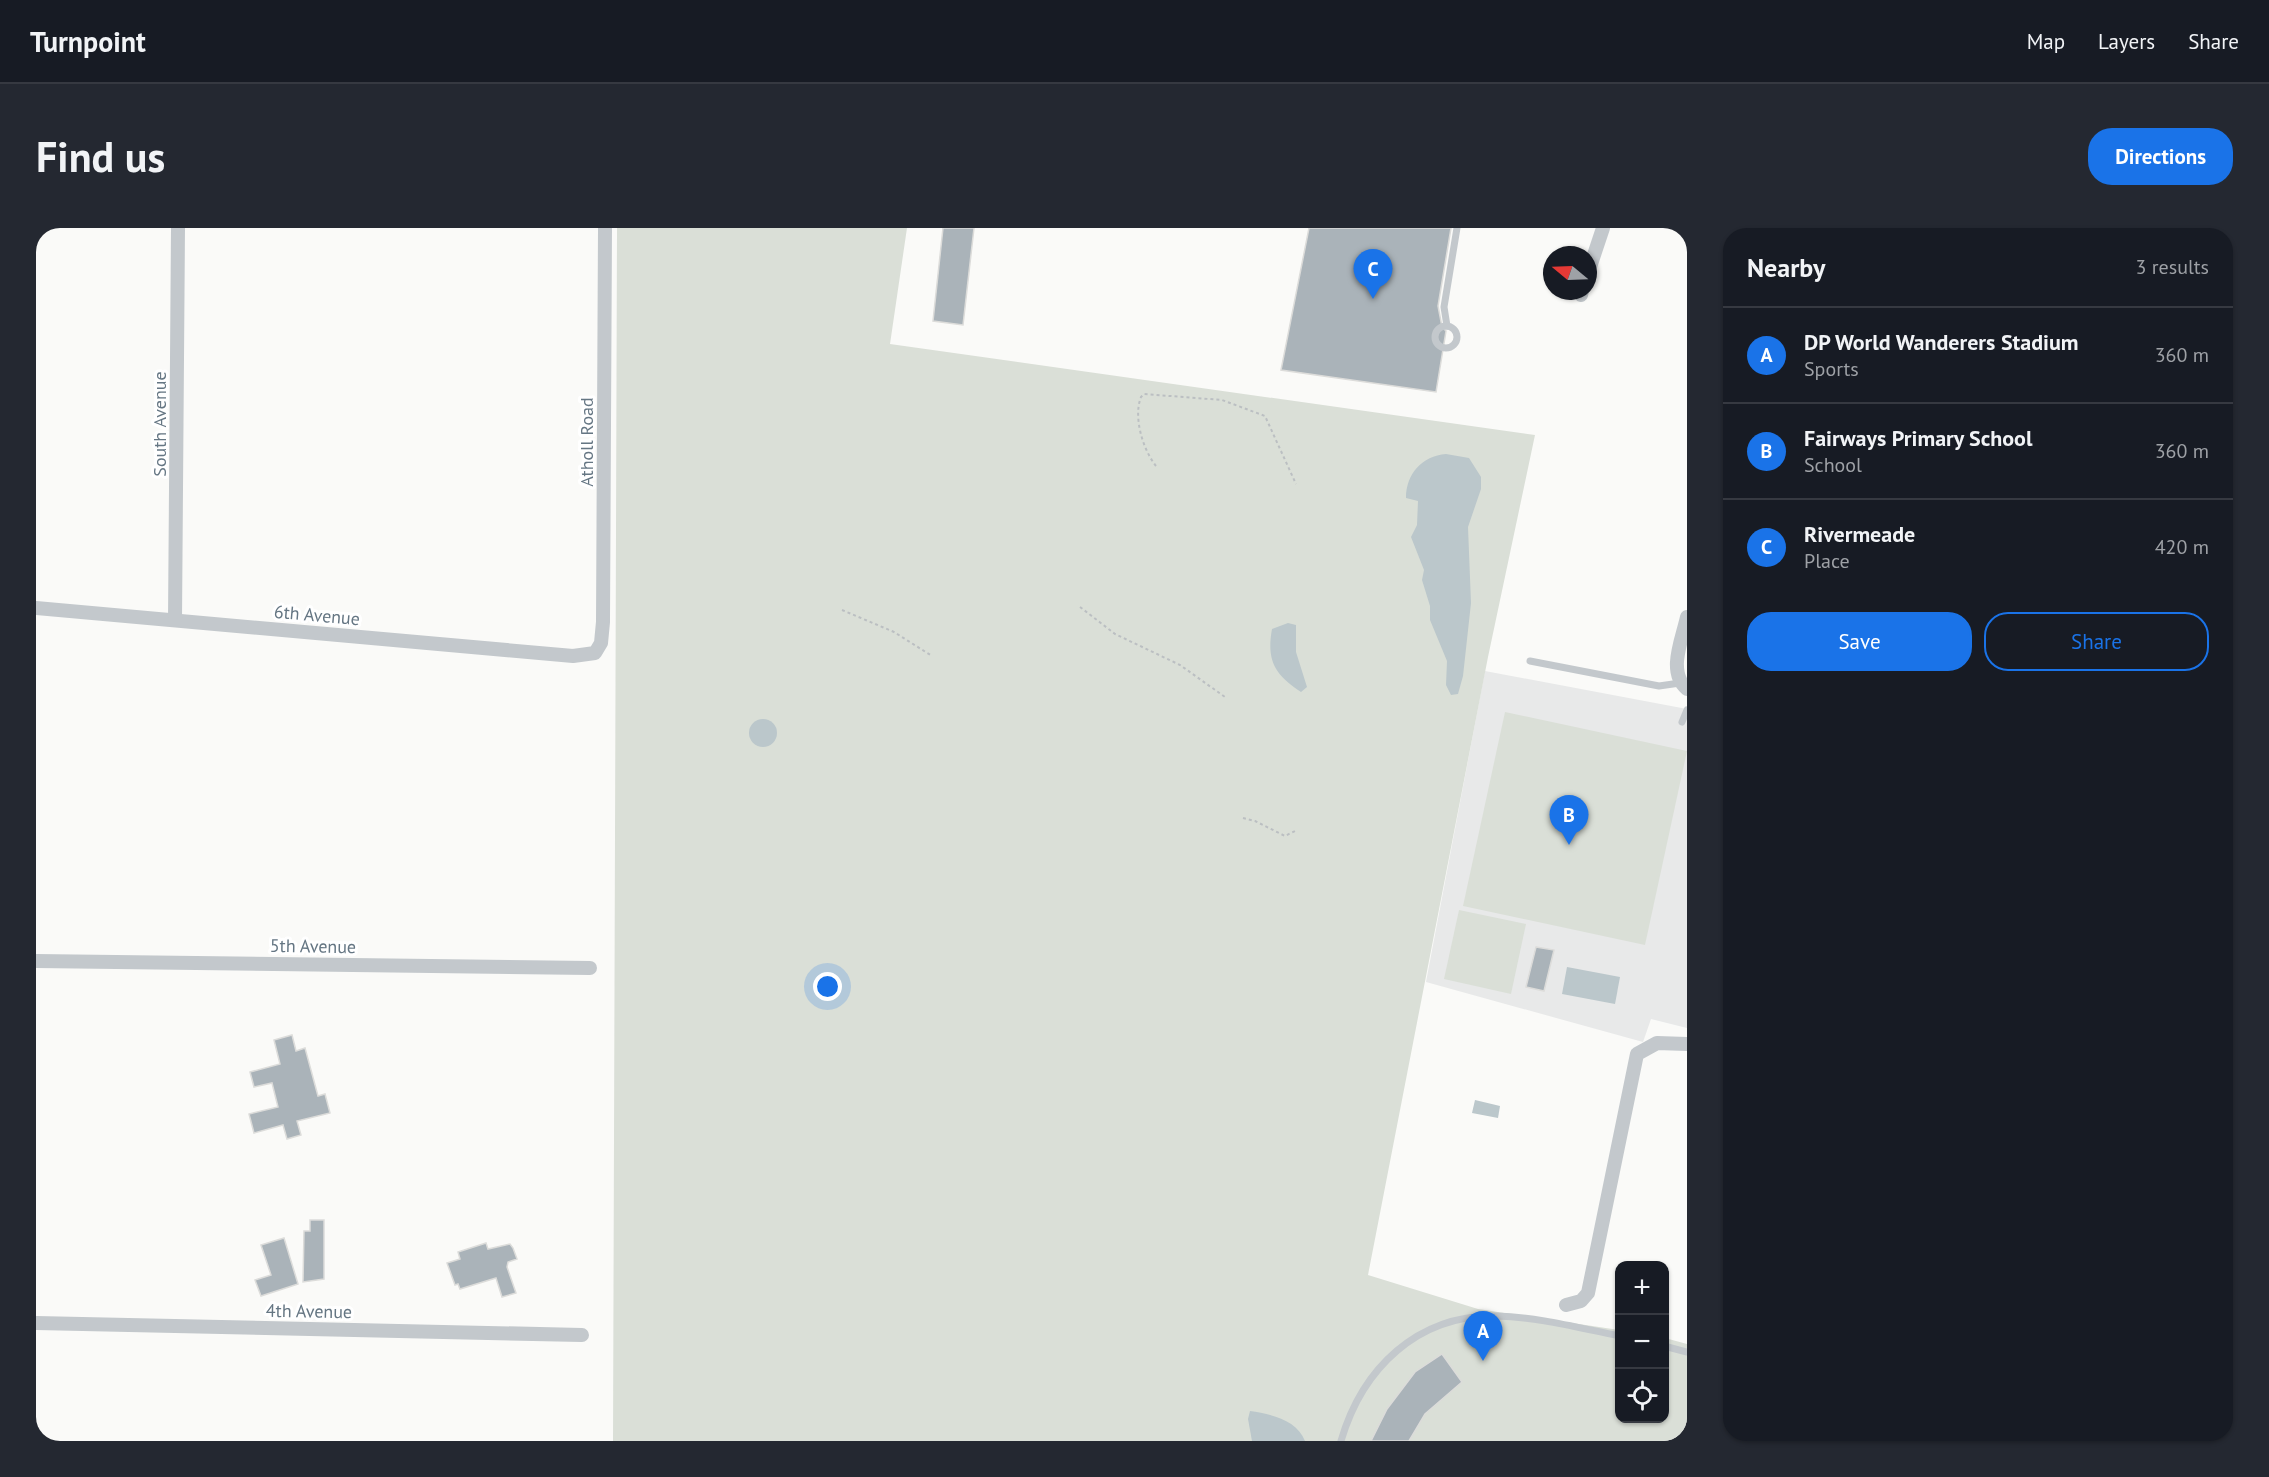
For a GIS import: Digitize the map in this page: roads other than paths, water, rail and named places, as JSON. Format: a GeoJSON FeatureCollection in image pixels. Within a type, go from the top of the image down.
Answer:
{"type":"FeatureCollection","features":[{"type":"Feature","properties":{"kind":"street","name":"South Avenue"},"geometry":{"type":"LineString","coordinates":[[176,620],[178,228]]}},
{"type":"Feature","properties":{"kind":"street","name":"Atholl Road"},"geometry":{"type":"LineString","coordinates":[[595,653],[600,648],[602,635],[605,228]]}},
{"type":"Feature","properties":{"kind":"street"},"geometry":{"type":"LineString","coordinates":[[1597,246],[1603,228]]}},
{"type":"Feature","properties":{"kind":"street","name":"6th Avenue"},"geometry":{"type":"LineString","coordinates":[[36,609],[573,656],[595,653]]}},
{"type":"Feature","properties":{"kind":"street"},"geometry":{"type":"LineString","coordinates":[[1684,687],[1677,665],[1687,617]]}},
{"type":"Feature","properties":{"kind":"street","name":"5th Avenue"},"geometry":{"type":"LineString","coordinates":[[36,961],[590,968]]}},
{"type":"Feature","properties":{"kind":"street"},"geometry":{"type":"LineString","coordinates":[[1566,1305],[1581,1301],[1588,1293],[1635,1060],[1643,1049],[1667,1042],[1687,1044]]}},
{"type":"Feature","properties":{"kind":"street","name":"4th Avenue"},"geometry":{"type":"LineString","coordinates":[[36,1323],[582,1335]]}},
{"type":"Feature","properties":{"kind":"lane"},"geometry":{"type":"LineString","coordinates":[[1448,326],[1444,307],[1457,228]]}},
{"type":"Feature","properties":{"kind":"lane"},"geometry":{"type":"LineString","coordinates":[[1530,661],[1659,686],[1684,687]]}},
{"type":"Feature","properties":{"kind":"lane"},"geometry":{"type":"LineString","coordinates":[[1682,722],[1687,710]]}},
{"type":"Feature","properties":{"kind":"lane"},"geometry":{"type":"LineString","coordinates":[[1341,1441],[1348,1417],[1366,1383],[1390,1354],[1424,1332],[1456,1319],[1495,1316],[1535,1319],[1615,1335]]}},
{"type":"Feature","properties":{"kind":"lane"},"geometry":{"type":"LineString","coordinates":[[1669,1347],[1687,1352]]}},
{"type":"Feature","properties":{"kind":"place","name":"Rivermeade"},"geometry":{"type":"Point","coordinates":[1373,299]}},
{"type":"Feature","properties":{"kind":"place","name":"Fairways Primary School"},"geometry":{"type":"Point","coordinates":[1569,845]}},
{"type":"Feature","properties":{"kind":"place","name":"DP World Wanderers Stadium"},"geometry":{"type":"Point","coordinates":[1483,1361]}}]}
